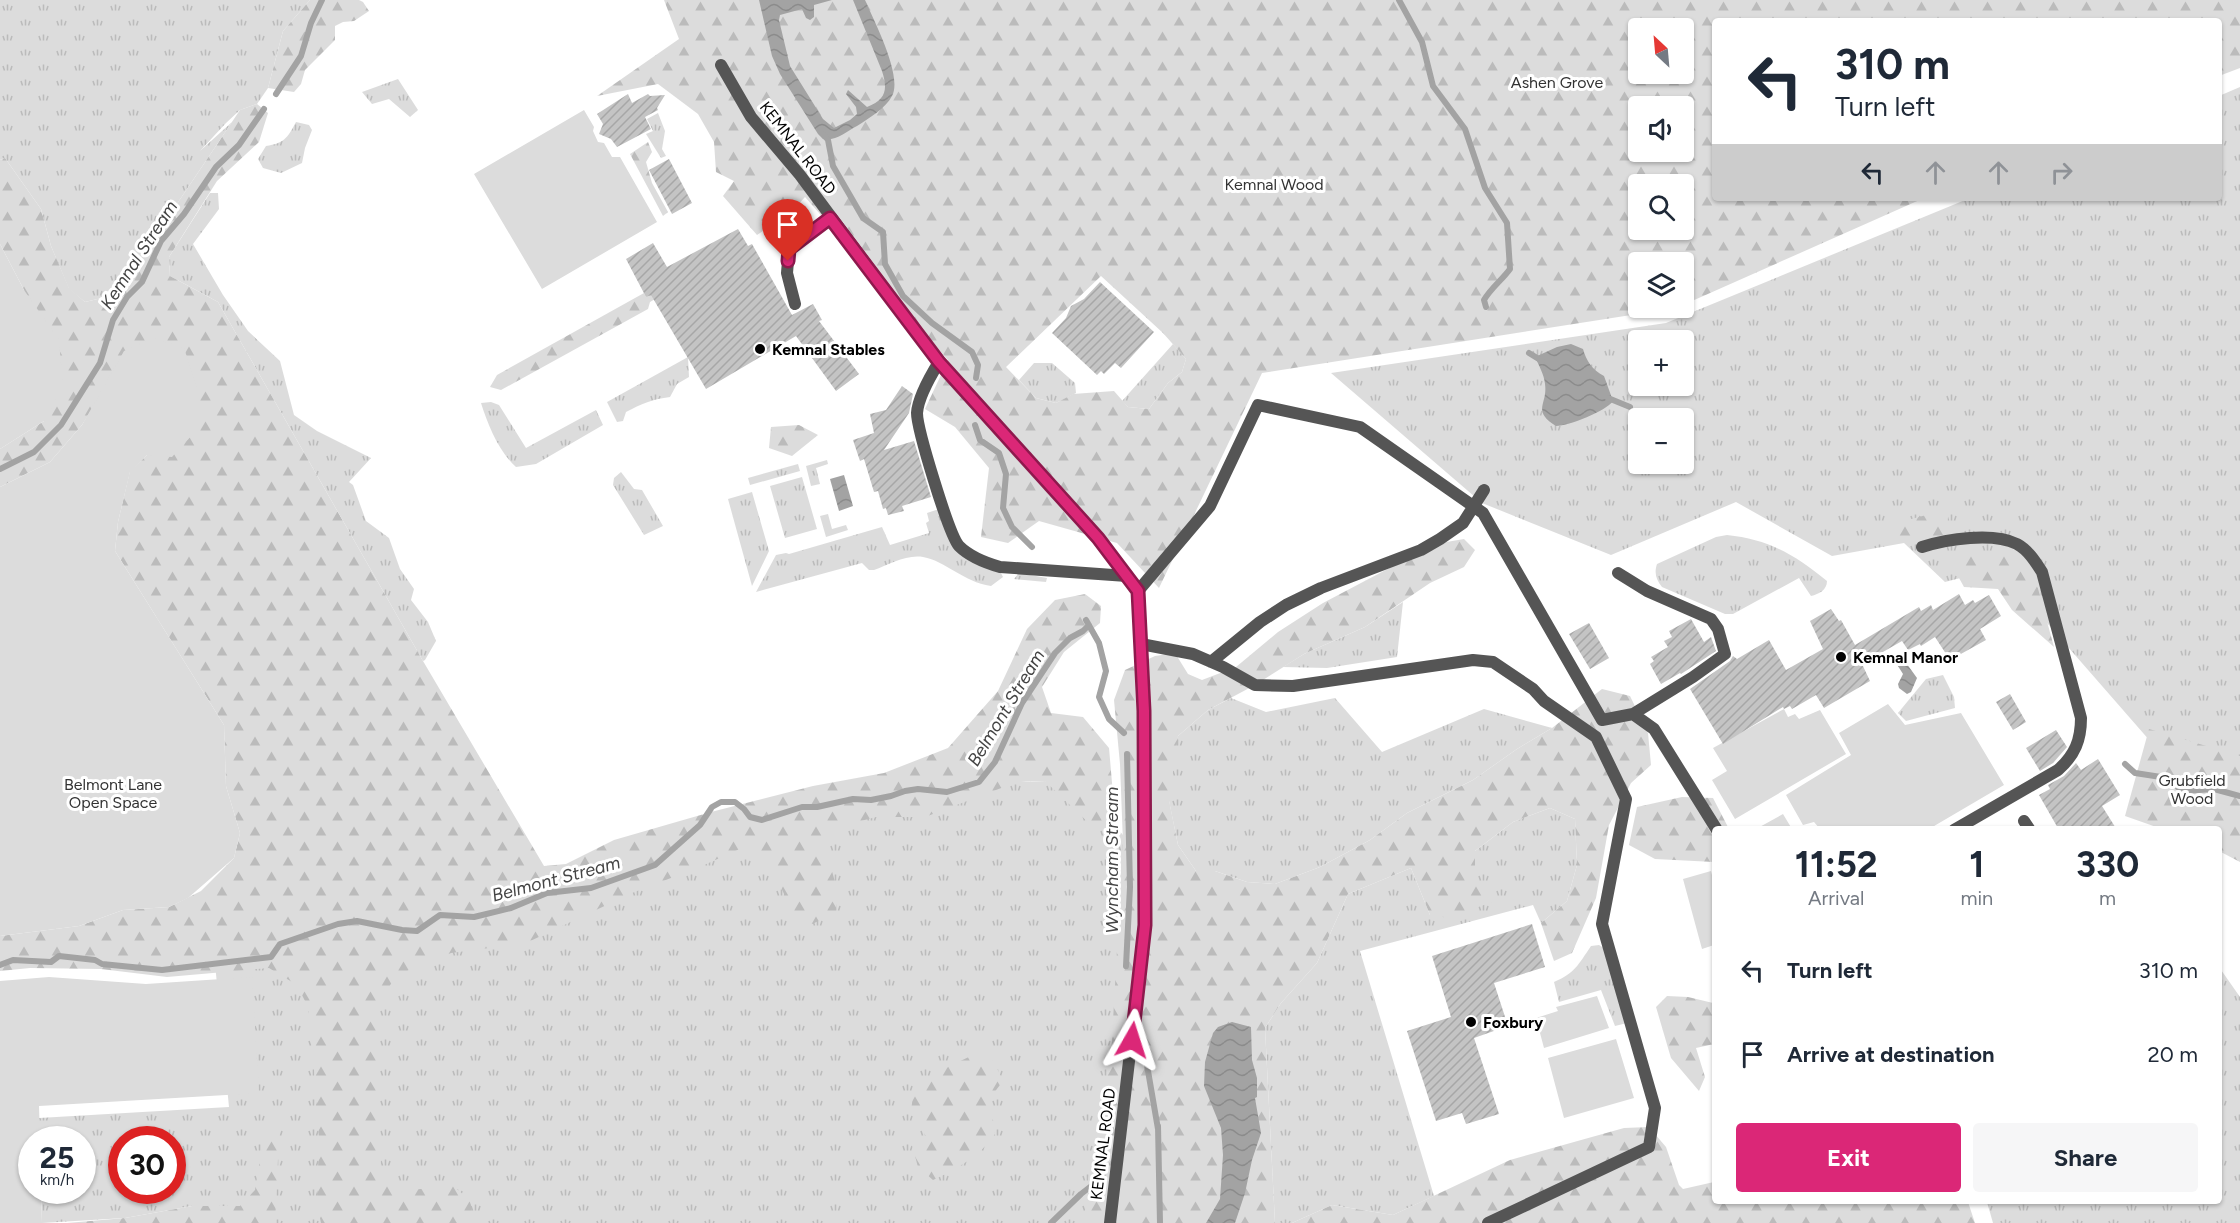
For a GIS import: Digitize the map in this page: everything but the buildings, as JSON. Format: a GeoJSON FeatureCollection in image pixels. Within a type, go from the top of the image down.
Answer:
{"type":"FeatureCollection","features":[{"type":"Feature","properties":{"kind":"street","name":"KEMNAL ROAD"},"geometry":{"type":"LineString","coordinates":[[721,65],[751,117],[800,175],[939,362],[1098,538],[1138,591],[1144,720],[1145,925],[1110,1223]]}},
{"type":"Feature","properties":{"kind":"street"},"geometry":{"type":"LineString","coordinates":[[795,304],[787,273],[789,249],[830,218]]}},
{"type":"Feature","properties":{"kind":"street"},"geometry":{"type":"LineString","coordinates":[[939,362],[926,385],[917,411],[943,509],[959,546],[986,564],[1000,567],[1127,576]]}},
{"type":"Feature","properties":{"kind":"street"},"geometry":{"type":"LineString","coordinates":[[1138,591],[1210,506],[1258,405],[1360,427],[1483,513],[1602,720],[1633,714],[1725,654],[1718,629],[1711,619],[1647,591],[1618,573]]}},
{"type":"Feature","properties":{"kind":"street"},"geometry":{"type":"LineString","coordinates":[[1211,662],[1260,622],[1286,605],[1321,588],[1420,550],[1463,523],[1484,490]]}},
{"type":"Feature","properties":{"kind":"street"},"geometry":{"type":"LineString","coordinates":[[1922,547],[1952,541],[2000,537],[2018,544],[2031,556],[2042,572],[2082,718],[2082,730],[2077,747],[2071,758],[2058,770],[1961,826]]}},
{"type":"Feature","properties":{"kind":"street"},"geometry":{"type":"LineString","coordinates":[[1141,644],[1193,654],[1255,685],[1293,686],[1473,660],[1493,663],[1533,689],[1544,701],[1596,737],[1626,799],[1602,924],[1655,1108],[1649,1147],[1488,1223]]}},
{"type":"Feature","properties":{"kind":"street"},"geometry":{"type":"LineString","coordinates":[[1633,714],[1654,729],[1715,826]]}},
{"type":"Feature","properties":{"kind":"green space"},"geometry":{"type":"Polygon","coordinates":[[[0,0],[310,0],[283,31],[268,88],[257,104],[240,110],[200,151],[232,122],[140,259],[110,296],[85,302],[69,289],[51,246],[41,209],[5,158],[0,160],[0,0]]]}},
{"type":"Feature","properties":{"kind":"green space"},"geometry":{"type":"Polygon","coordinates":[[[310,0],[359,0],[369,11],[354,21],[343,22],[335,26],[335,40],[305,70],[301,84],[294,92],[268,88],[283,31],[310,0]]]}},
{"type":"Feature","properties":{"kind":"green space","name":"Kemnal Wood"},"geometry":{"type":"Polygon","coordinates":[[[664,0],[2240,0],[2240,68],[2222,75],[2222,18],[1712,18],[1712,201],[1917,201],[1694,300],[1694,252],[1628,252],[1628,316],[1262,373],[1159,588],[1117,543],[1039,521],[1008,543],[981,537],[989,468],[955,427],[925,409],[948,360],[805,197],[792,211],[757,235],[723,196],[734,181],[716,172],[714,142],[698,114],[658,84],[597,96],[679,39],[664,0]],[[1101,276],[1006,367],[1036,398],[1056,403],[1073,394],[1114,391],[1128,407],[1149,409],[1168,383],[1182,372],[1186,359],[1163,333],[1101,276]]]}},
{"type":"Feature","properties":{"kind":"green space"},"geometry":{"type":"Polygon","coordinates":[[[398,79],[418,110],[410,117],[389,99],[372,104],[362,92],[398,79]]]}},
{"type":"Feature","properties":{"kind":"green space"},"geometry":{"type":"Polygon","coordinates":[[[2240,87],[2240,844],[1999,568],[1945,582],[1904,543],[1832,556],[1736,502],[1611,555],[1482,503],[1331,373],[1666,323],[1678,318],[1694,318],[1694,311],[1963,201],[2222,201],[2222,95],[2240,87]]]}},
{"type":"Feature","properties":{"kind":"green space"},"geometry":{"type":"Polygon","coordinates":[[[257,104],[268,113],[259,142],[217,181],[169,257],[170,276],[218,302],[423,661],[544,866],[566,864],[614,840],[711,812],[813,786],[884,773],[948,748],[998,691],[1027,629],[1055,600],[1085,594],[1101,606],[1100,623],[1064,652],[1042,687],[1051,713],[1083,717],[1109,748],[1114,806],[1109,827],[1095,829],[1045,781],[1017,782],[925,817],[876,817],[838,827],[826,850],[837,889],[836,913],[812,924],[793,914],[767,856],[744,847],[632,893],[526,943],[451,953],[397,975],[378,1003],[381,1171],[399,1191],[453,1186],[470,1200],[474,1223],[321,1223],[317,1204],[319,1139],[308,1007],[297,985],[269,968],[167,977],[101,969],[30,968],[0,971],[0,936],[79,926],[123,910],[169,907],[201,891],[234,858],[240,833],[226,786],[224,725],[115,551],[118,522],[130,471],[147,455],[102,393],[82,425],[50,462],[0,487],[0,449],[44,421],[24,290],[0,244],[0,160],[5,158],[41,209],[51,246],[69,288],[85,302],[110,296],[140,259],[240,110],[257,104]]]}},
{"type":"Feature","properties":{"kind":"green space"},"geometry":{"type":"Polygon","coordinates":[[[584,110],[594,127],[593,131],[598,142],[604,143],[612,157],[620,157],[657,222],[542,289],[474,174],[584,110]]]}},
{"type":"Feature","properties":{"kind":"green space"},"geometry":{"type":"Polygon","coordinates":[[[658,113],[665,131],[662,149],[666,156],[661,158],[646,134],[653,131],[647,119],[658,113]]]}},
{"type":"Feature","properties":{"kind":"green space"},"geometry":{"type":"Polygon","coordinates":[[[296,122],[309,125],[312,130],[302,163],[281,173],[263,168],[258,159],[266,146],[284,139],[296,122]]]}},
{"type":"Feature","properties":{"kind":"green space"},"geometry":{"type":"Polygon","coordinates":[[[648,142],[652,152],[646,162],[652,183],[668,212],[663,216],[630,154],[648,142]]]}},
{"type":"Feature","properties":{"kind":"green space"},"geometry":{"type":"Polygon","coordinates":[[[210,193],[218,193],[219,209],[193,244],[223,295],[248,331],[280,361],[294,415],[317,431],[371,458],[349,482],[353,485],[366,521],[389,538],[400,569],[414,589],[411,600],[428,622],[436,641],[423,661],[218,302],[170,276],[169,257],[210,193]]]}},
{"type":"Feature","properties":{"kind":"green space"},"geometry":{"type":"Polygon","coordinates":[[[0,244],[24,290],[59,340],[63,387],[44,421],[0,449],[0,244]]]}},
{"type":"Feature","properties":{"kind":"green space"},"geometry":{"type":"Polygon","coordinates":[[[715,259],[717,263],[650,302],[648,309],[501,390],[490,387],[497,375],[644,293],[646,297],[715,259]]]}},
{"type":"Feature","properties":{"kind":"green space","name":"Belmont Lane Open Space"},"geometry":{"type":"Polygon","coordinates":[[[153,338],[184,348],[197,387],[194,433],[172,457],[147,455],[130,472],[118,522],[115,551],[224,725],[226,786],[240,833],[234,858],[188,898],[169,907],[123,910],[79,926],[0,936],[0,487],[50,462],[82,425],[124,351],[153,338]]]}},
{"type":"Feature","properties":{"kind":"green space"},"geometry":{"type":"Polygon","coordinates":[[[1173,344],[1186,359],[1182,372],[1168,383],[1149,409],[1128,407],[1122,401],[1173,344]]]}},
{"type":"Feature","properties":{"kind":"green space"},"geometry":{"type":"Polygon","coordinates":[[[688,357],[689,377],[677,384],[670,397],[626,412],[623,421],[617,422],[607,402],[688,357]]]}},
{"type":"Feature","properties":{"kind":"green space"},"geometry":{"type":"Polygon","coordinates":[[[1034,363],[1052,363],[1075,383],[1076,393],[1056,403],[1036,398],[1019,380],[1034,363]]]}},
{"type":"Feature","properties":{"kind":"green space"},"geometry":{"type":"Polygon","coordinates":[[[491,402],[499,405],[526,448],[596,410],[603,425],[536,464],[516,467],[499,446],[487,420],[481,403],[491,402]]]}},
{"type":"Feature","properties":{"kind":"green space"},"geometry":{"type":"Polygon","coordinates":[[[799,425],[818,435],[792,456],[769,448],[771,427],[799,425]]]}},
{"type":"Feature","properties":{"kind":"green space"},"geometry":{"type":"Polygon","coordinates":[[[827,460],[828,464],[816,468],[820,484],[811,486],[806,466],[827,460]]]}},
{"type":"Feature","properties":{"kind":"green space"},"geometry":{"type":"Polygon","coordinates":[[[798,464],[800,471],[750,485],[748,478],[798,464]]]}},
{"type":"Feature","properties":{"kind":"green space"},"geometry":{"type":"Polygon","coordinates":[[[621,472],[634,489],[642,490],[663,526],[644,535],[613,485],[614,478],[621,472]]]}},
{"type":"Feature","properties":{"kind":"green space"},"geometry":{"type":"Polygon","coordinates":[[[802,477],[817,529],[785,538],[770,486],[802,477]]]}},
{"type":"Feature","properties":{"kind":"green space"},"geometry":{"type":"Polygon","coordinates":[[[752,492],[769,551],[752,586],[728,499],[752,492]]]}},
{"type":"Feature","properties":{"kind":"green space"},"geometry":{"type":"Polygon","coordinates":[[[939,509],[952,543],[1000,571],[1003,577],[991,586],[981,584],[931,559],[917,556],[904,558],[874,570],[869,570],[862,563],[756,592],[776,555],[789,554],[882,527],[890,545],[929,533],[926,523],[929,521],[927,513],[939,509]]]}},
{"type":"Feature","properties":{"kind":"green space"},"geometry":{"type":"Polygon","coordinates":[[[1949,509],[1946,534],[1930,539],[1882,537],[1881,527],[1949,509]]]}},
{"type":"Feature","properties":{"kind":"green space"},"geometry":{"type":"Polygon","coordinates":[[[828,514],[832,529],[846,525],[848,530],[826,537],[820,516],[828,514]]]}},
{"type":"Feature","properties":{"kind":"green space"},"geometry":{"type":"Polygon","coordinates":[[[1727,535],[1768,544],[1792,556],[1827,581],[1826,587],[1820,593],[1811,596],[1799,578],[1733,614],[1725,614],[1662,587],[1657,579],[1657,564],[1716,537],[1727,535]]]}},
{"type":"Feature","properties":{"kind":"green space"},"geometry":{"type":"Polygon","coordinates":[[[1464,539],[1475,550],[1464,567],[1430,583],[1365,627],[1304,654],[1255,685],[1208,710],[1178,736],[1169,800],[1178,845],[1196,871],[1215,871],[1247,882],[1275,884],[1320,867],[1370,840],[1407,813],[1473,780],[1552,728],[1602,689],[1630,696],[1648,733],[1651,765],[1631,783],[1609,825],[1596,898],[1572,953],[1554,961],[1541,923],[1567,901],[1577,865],[1575,819],[1550,808],[1513,822],[1475,851],[1475,880],[1492,902],[1449,918],[1430,915],[1411,868],[1348,894],[1317,963],[1281,1003],[1265,1028],[1275,1223],[1084,1223],[1088,1181],[1111,1057],[1123,843],[1120,764],[1114,700],[1125,670],[1155,656],[1175,653],[1188,674],[1202,680],[1236,667],[1278,632],[1323,603],[1435,544],[1464,539]]]}},
{"type":"Feature","properties":{"kind":"green space"},"geometry":{"type":"Polygon","coordinates":[[[2003,551],[2034,574],[2054,647],[2012,610],[1998,589],[1964,587],[1948,558],[1965,552],[2003,551]]]}},
{"type":"Feature","properties":{"kind":"green space"},"geometry":{"type":"Polygon","coordinates":[[[1019,573],[1047,578],[1046,582],[1014,579],[1019,573]]]}},
{"type":"Feature","properties":{"kind":"green space"},"geometry":{"type":"Polygon","coordinates":[[[1403,602],[1397,657],[1327,668],[1283,667],[1304,654],[1365,627],[1403,602]]]}},
{"type":"Feature","properties":{"kind":"green space"},"geometry":{"type":"Polygon","coordinates":[[[1943,675],[1954,697],[1955,708],[1906,721],[1898,713],[1926,679],[1943,675]]]}},
{"type":"Feature","properties":{"kind":"green space"},"geometry":{"type":"Polygon","coordinates":[[[1231,698],[1266,712],[1335,698],[1382,752],[1484,709],[1552,728],[1473,780],[1407,813],[1370,840],[1320,867],[1275,884],[1247,882],[1215,871],[1196,871],[1178,845],[1169,801],[1167,766],[1178,736],[1208,710],[1231,698]]]}},
{"type":"Feature","properties":{"kind":"green space"},"geometry":{"type":"Polygon","coordinates":[[[1888,704],[1905,725],[1961,713],[2004,785],[1934,826],[1817,826],[1814,822],[1803,825],[1786,795],[1851,755],[1839,733],[1888,704]]]}},
{"type":"Feature","properties":{"kind":"green space"},"geometry":{"type":"Polygon","coordinates":[[[1784,709],[1788,717],[1795,714],[1799,719],[1820,710],[1846,754],[1735,819],[1712,780],[1727,771],[1713,748],[1784,709]]]}},
{"type":"Feature","properties":{"kind":"green space","name":"Grubfield Wood"},"geometry":{"type":"Polygon","coordinates":[[[2149,729],[2240,756],[2240,862],[2222,853],[2222,826],[2153,826],[2125,816],[2149,729]]]}},
{"type":"Feature","properties":{"kind":"green space"},"geometry":{"type":"Polygon","coordinates":[[[938,767],[1026,782],[1045,781],[1088,792],[1171,894],[1111,1223],[240,1223],[238,1206],[192,1206],[125,1218],[42,1223],[41,1204],[96,1204],[96,1126],[39,1126],[39,1118],[229,1107],[212,933],[457,941],[938,767]]]}},
{"type":"Feature","properties":{"kind":"green space"},"geometry":{"type":"Polygon","coordinates":[[[1682,797],[1713,798],[1727,826],[1712,826],[1712,862],[1655,859],[1629,845],[1637,807],[1682,797]]]}},
{"type":"Feature","properties":{"kind":"green space"},"geometry":{"type":"Polygon","coordinates":[[[1550,808],[1575,819],[1577,865],[1567,901],[1541,923],[1533,905],[1360,951],[1434,1196],[1393,1215],[1332,1205],[1292,1223],[1275,1223],[1265,1028],[1281,1003],[1317,963],[1348,894],[1411,868],[1430,915],[1475,880],[1475,851],[1513,822],[1550,808]]]}},
{"type":"Feature","properties":{"kind":"green space"},"geometry":{"type":"Polygon","coordinates":[[[1783,814],[1790,826],[1761,826],[1783,814]]]}},
{"type":"Feature","properties":{"kind":"green space"},"geometry":{"type":"Polygon","coordinates":[[[1711,871],[1712,946],[1702,949],[1683,879],[1711,871]]]}},
{"type":"Feature","properties":{"kind":"green space"},"geometry":{"type":"Polygon","coordinates":[[[1599,945],[1607,950],[1627,1023],[1615,1026],[1601,990],[1559,1002],[1554,982],[1572,972],[1591,946],[1599,945]]]}},
{"type":"Feature","properties":{"kind":"green space"},"geometry":{"type":"Polygon","coordinates":[[[2222,971],[2240,997],[2240,1223],[1993,1223],[1988,1204],[2222,1204],[2222,971]]]}},
{"type":"Feature","properties":{"kind":"green space"},"geometry":{"type":"Polygon","coordinates":[[[49,977],[146,984],[252,977],[259,1093],[39,1106],[40,1126],[18,1126],[18,1204],[41,1204],[42,1223],[0,1223],[0,981],[49,977]]]}},
{"type":"Feature","properties":{"kind":"green space"},"geometry":{"type":"Polygon","coordinates":[[[1597,996],[1609,1028],[1544,1048],[1536,1018],[1558,1011],[1556,1007],[1597,996]]]}},
{"type":"Feature","properties":{"kind":"green space"},"geometry":{"type":"Polygon","coordinates":[[[1667,996],[1688,997],[1712,1003],[1712,1044],[1696,1048],[1705,1077],[1699,1091],[1671,1058],[1656,1007],[1667,996]]]}},
{"type":"Feature","properties":{"kind":"green space"},"geometry":{"type":"Polygon","coordinates":[[[1616,1039],[1634,1098],[1564,1118],[1548,1058],[1616,1039]]]}},
{"type":"Feature","properties":{"kind":"green space"},"geometry":{"type":"Polygon","coordinates":[[[979,1052],[994,1062],[1003,1081],[990,1098],[995,1134],[967,1161],[933,1180],[918,1167],[912,1145],[927,1138],[911,1111],[914,1088],[944,1069],[979,1052]]]}},
{"type":"Feature","properties":{"kind":"green space"},"geometry":{"type":"Polygon","coordinates":[[[280,1116],[275,1223],[67,1223],[125,1218],[192,1206],[240,1206],[255,1190],[262,1147],[280,1116]]]}},
{"type":"Feature","properties":{"kind":"green space"},"geometry":{"type":"Polygon","coordinates":[[[1649,1127],[1666,1147],[1679,1185],[1683,1189],[1712,1182],[1712,1204],[1969,1204],[1975,1223],[1292,1223],[1332,1205],[1393,1215],[1510,1160],[1624,1128],[1649,1127]]]}},
{"type":"Feature","properties":{"kind":"water"},"geometry":{"type":"Polygon","coordinates":[[[759,0],[832,0],[814,5],[814,17],[810,20],[806,18],[802,9],[780,15],[779,20],[790,66],[823,119],[834,128],[857,114],[856,107],[846,94],[848,90],[867,107],[882,97],[885,89],[882,71],[853,0],[865,0],[891,62],[894,76],[892,96],[886,105],[836,138],[823,139],[780,74],[772,56],[759,0]]]}},
{"type":"Feature","properties":{"kind":"water"},"geometry":{"type":"Polygon","coordinates":[[[1571,344],[1583,349],[1590,364],[1604,376],[1613,401],[1587,417],[1556,426],[1544,416],[1542,411],[1545,384],[1535,357],[1557,347],[1571,344]]]}},
{"type":"Feature","properties":{"kind":"water"},"geometry":{"type":"Polygon","coordinates":[[[844,475],[853,506],[839,511],[830,479],[844,475]]]}},
{"type":"Feature","properties":{"kind":"water"},"geometry":{"type":"Polygon","coordinates":[[[1898,660],[1904,660],[1917,678],[1911,692],[1907,694],[1899,688],[1898,684],[1903,674],[1896,663],[1898,660]]]}},
{"type":"Feature","properties":{"kind":"water"},"geometry":{"type":"Polygon","coordinates":[[[1232,1022],[1251,1027],[1252,1060],[1257,1078],[1257,1097],[1255,1098],[1261,1133],[1235,1223],[1206,1223],[1220,1199],[1223,1155],[1221,1128],[1204,1086],[1205,1062],[1213,1033],[1218,1027],[1232,1022]]]}},
{"type":"Feature","properties":{"kind":"waterway","name":"Kemnal Stream"},"geometry":{"type":"LineString","coordinates":[[276,94],[301,56],[311,23],[322,0]]}},
{"type":"Feature","properties":{"kind":"waterway"},"geometry":{"type":"LineString","coordinates":[[1399,0],[1422,42],[1433,86],[1465,129],[1485,188],[1507,223],[1510,269],[1484,300],[1486,307]]}},
{"type":"Feature","properties":{"kind":"waterway","name":"Kemnal Stream"},"geometry":{"type":"LineString","coordinates":[[0,469],[34,452],[61,425],[100,363],[113,320],[127,297],[142,282],[161,241],[184,214],[216,167],[239,145],[264,109]]}},
{"type":"Feature","properties":{"kind":"waterway","name":"Wyncham Stream"},"geometry":{"type":"LineString","coordinates":[[824,135],[828,140],[833,166],[863,218],[883,232],[885,264],[903,296],[932,323],[972,352],[978,365],[976,378]]}},
{"type":"Feature","properties":{"kind":"waterway"},"geometry":{"type":"LineString","coordinates":[[1529,353],[1542,361]]}},
{"type":"Feature","properties":{"kind":"waterway"},"geometry":{"type":"LineString","coordinates":[[1608,398],[1630,407]]}},
{"type":"Feature","properties":{"kind":"waterway","name":"Wyncham Stream"},"geometry":{"type":"LineString","coordinates":[[975,425],[980,440],[999,453],[1006,474],[1003,508],[1012,527],[1032,547]]}},
{"type":"Feature","properties":{"kind":"waterway","name":"Wyncham Stream"},"geometry":{"type":"LineString","coordinates":[[1086,620],[1099,643],[1106,671],[1099,697],[1109,719],[1124,733]]}},
{"type":"Feature","properties":{"kind":"waterway","name":"Belmont Stream"},"geometry":{"type":"LineString","coordinates":[[0,965],[13,960],[51,962],[59,956],[95,960],[102,964],[162,970],[271,957],[280,944],[338,924],[357,921],[417,931],[440,915],[474,917],[511,908],[547,893],[591,888],[655,865],[700,825],[712,807],[721,802],[735,802],[750,817],[762,820],[802,807],[817,807],[853,799],[871,800],[918,789],[947,792],[979,782],[995,762],[1022,703],[1055,653],[1070,638],[1089,625]]}},
{"type":"Feature","properties":{"kind":"waterway","name":"Wyncham Stream"},"geometry":{"type":"LineString","coordinates":[[1126,966],[1130,887],[1127,754]]}},
{"type":"Feature","properties":{"kind":"waterway"},"geometry":{"type":"LineString","coordinates":[[2125,764],[2135,773],[2161,777],[2184,791],[2214,789],[2240,796]]}},
{"type":"Feature","properties":{"kind":"waterway","name":"Wyncham Stream"},"geometry":{"type":"LineString","coordinates":[[1142,1036],[1158,1129]]}},
{"type":"Feature","properties":{"kind":"waterway","name":"Wyncham Stream"},"geometry":{"type":"LineString","coordinates":[[1158,1126],[1160,1223]]}},
{"type":"Feature","properties":{"kind":"waterway"},"geometry":{"type":"LineString","coordinates":[[1051,1223],[1081,1194],[1103,1177]]}},
{"type":"Feature","properties":{"kind":"place","name":"Kemnal Stables"},"geometry":{"type":"Point","coordinates":[760,349]}},
{"type":"Feature","properties":{"kind":"place","name":"Kemnal Manor"},"geometry":{"type":"Point","coordinates":[1841,657]}},
{"type":"Feature","properties":{"kind":"place","name":"Foxbury"},"geometry":{"type":"Point","coordinates":[1471,1022]}},
{"type":"Feature","properties":{"kind":"route"},"geometry":{"type":"LineString","coordinates":[[788,261],[789,249],[830,218],[939,362],[1098,538],[1138,591],[1144,711],[1145,925],[1132,1040]]}},
{"type":"Feature","properties":{"kind":"park label","name":"Ashen Grove"},"geometry":{"type":"Point","coordinates":[1557,82]}}]}
